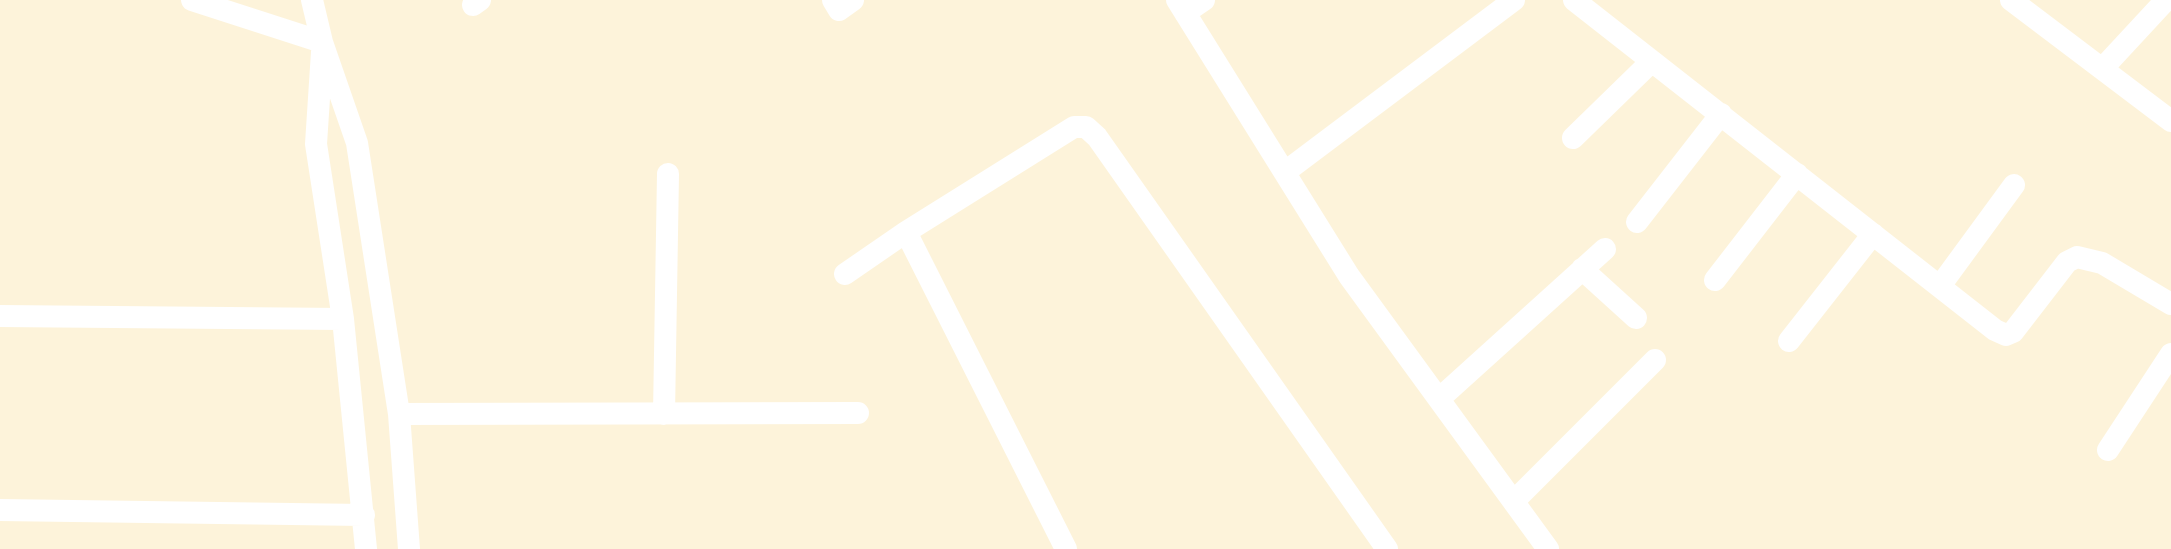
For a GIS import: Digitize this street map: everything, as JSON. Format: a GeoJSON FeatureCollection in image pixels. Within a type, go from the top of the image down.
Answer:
{"type":"FeatureCollection","features":[{"type":"Feature","properties":{"kind":"street"},"geometry":{"type":"LineString","coordinates":[[192,0],[322,42]]}},
{"type":"Feature","properties":{"kind":"street"},"geometry":{"type":"LineString","coordinates":[[312,0],[322,42],[357,143],[399,414],[409,549]]}},
{"type":"Feature","properties":{"kind":"street"},"geometry":{"type":"LineString","coordinates":[[832,0],[839,10],[853,0]]}},
{"type":"Feature","properties":{"kind":"street"},"geometry":{"type":"LineString","coordinates":[[1204,0],[1181,6],[1349,276],[1548,549]]}},
{"type":"Feature","properties":{"kind":"street"},"geometry":{"type":"LineString","coordinates":[[1284,172],[1514,0]]}},
{"type":"Feature","properties":{"kind":"street"},"geometry":{"type":"LineString","coordinates":[[1574,0],[1995,330],[2006,335],[2013,332],[2067,262],[2077,257],[2102,263],[2171,304]]}},
{"type":"Feature","properties":{"kind":"street"},"geometry":{"type":"LineString","coordinates":[[2011,0],[2171,121]]}},
{"type":"Feature","properties":{"kind":"street"},"geometry":{"type":"LineString","coordinates":[[2102,69],[2166,0]]}},
{"type":"Feature","properties":{"kind":"street"},"geometry":{"type":"LineString","coordinates":[[322,42],[316,144],[344,319],[364,515],[366,549]]}},
{"type":"Feature","properties":{"kind":"street"},"geometry":{"type":"LineString","coordinates":[[1573,138],[1652,61]]}},
{"type":"Feature","properties":{"kind":"street"},"geometry":{"type":"LineString","coordinates":[[1637,222],[1721,114]]}},
{"type":"Feature","properties":{"kind":"street"},"geometry":{"type":"LineString","coordinates":[[845,274],[906,232],[1074,127],[1086,127],[1097,137],[1387,549]]}},
{"type":"Feature","properties":{"kind":"street"},"geometry":{"type":"LineString","coordinates":[[664,414],[668,174]]}},
{"type":"Feature","properties":{"kind":"street"},"geometry":{"type":"LineString","coordinates":[[1715,280],[1797,174]]}},
{"type":"Feature","properties":{"kind":"street"},"geometry":{"type":"LineString","coordinates":[[1940,286],[2014,185]]}},
{"type":"Feature","properties":{"kind":"street"},"geometry":{"type":"LineString","coordinates":[[906,232],[1066,549]]}},
{"type":"Feature","properties":{"kind":"street"},"geometry":{"type":"LineString","coordinates":[[1789,341],[1873,234]]}},
{"type":"Feature","properties":{"kind":"street"},"geometry":{"type":"LineString","coordinates":[[1439,399],[1605,249]]}},
{"type":"Feature","properties":{"kind":"street"},"geometry":{"type":"LineString","coordinates":[[1582,269],[1636,318]]}},
{"type":"Feature","properties":{"kind":"street"},"geometry":{"type":"LineString","coordinates":[[0,316],[344,319]]}},
{"type":"Feature","properties":{"kind":"street"},"geometry":{"type":"LineString","coordinates":[[2108,450],[2171,354]]}},
{"type":"Feature","properties":{"kind":"street"},"geometry":{"type":"LineString","coordinates":[[1514,501],[1655,360]]}},
{"type":"Feature","properties":{"kind":"street"},"geometry":{"type":"LineString","coordinates":[[399,414],[858,413]]}},
{"type":"Feature","properties":{"kind":"street"},"geometry":{"type":"LineString","coordinates":[[0,510],[364,515]]}}]}
